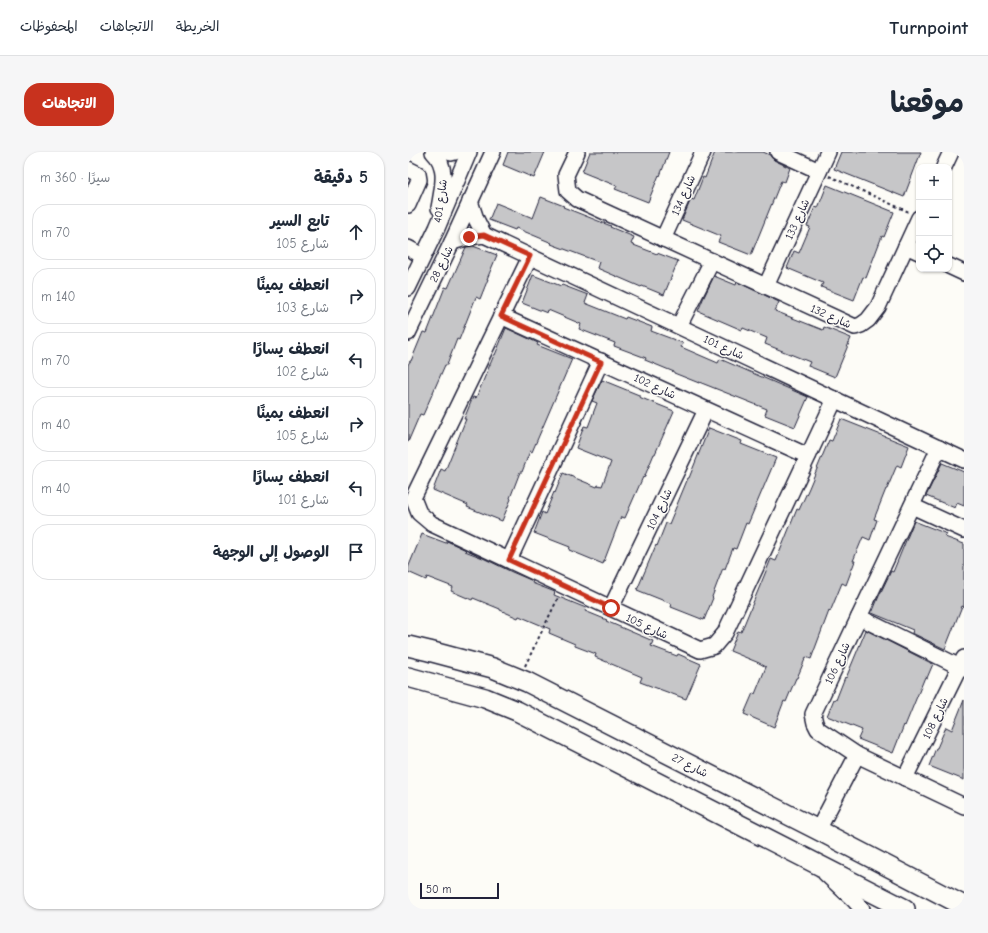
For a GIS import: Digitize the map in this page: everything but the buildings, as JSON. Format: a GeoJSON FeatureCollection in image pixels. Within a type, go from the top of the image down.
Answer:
{"type":"FeatureCollection","features":[{"type":"Feature","properties":{"kind":"main road","name":"شارع 27"},"geometry":{"type":"LineString","coordinates":[[408,646],[493,668],[519,679],[580,708],[964,906]]}},
{"type":"Feature","properties":{"kind":"main road"},"geometry":{"type":"LineString","coordinates":[[408,677],[485,698],[517,711],[904,909]]}},
{"type":"Feature","properties":{"kind":"street","name":"شارع 401"},"geometry":{"type":"LineString","coordinates":[[433,152],[442,164],[444,175],[437,228]]}},
{"type":"Feature","properties":{"kind":"street"},"geometry":{"type":"LineString","coordinates":[[448,152],[455,152]]}},
{"type":"Feature","properties":{"kind":"street","name":"شارع 28"},"geometry":{"type":"LineString","coordinates":[[408,288],[416,261],[437,228],[469,152]]}},
{"type":"Feature","properties":{"kind":"street","name":"شارع 28"},"geometry":{"type":"LineString","coordinates":[[408,333],[493,152]]}},
{"type":"Feature","properties":{"kind":"street","name":"شارع 132"},"geometry":{"type":"LineString","coordinates":[[577,152],[566,175],[568,191],[577,199],[855,327],[868,320],[878,307],[912,249],[915,216]]}},
{"type":"Feature","properties":{"kind":"street","name":"شارع 134"},"geometry":{"type":"LineString","coordinates":[[663,239],[703,152]]}},
{"type":"Feature","properties":{"kind":"street"},"geometry":{"type":"LineString","coordinates":[[778,152],[819,171]]}},
{"type":"Feature","properties":{"kind":"street","name":"شارع 133"},"geometry":{"type":"LineString","coordinates":[[766,286],[828,152]]}},
{"type":"Feature","properties":{"kind":"street"},"geometry":{"type":"LineString","coordinates":[[945,164],[951,152]]}},
{"type":"Feature","properties":{"kind":"street"},"geometry":{"type":"LineString","coordinates":[[408,169],[418,174],[420,180],[408,204]]}},
{"type":"Feature","properties":{"kind":"street"},"geometry":{"type":"LineString","coordinates":[[452,242],[469,237],[484,235],[476,219],[470,201]]}},
{"type":"Feature","properties":{"kind":"street","name":"شارع 101"},"geometry":{"type":"LineString","coordinates":[[484,235],[964,460]]}},
{"type":"Feature","properties":{"kind":"street"},"geometry":{"type":"LineString","coordinates":[[408,248],[416,261]]}},
{"type":"Feature","properties":{"kind":"street","name":"شارع 105"},"geometry":{"type":"LineString","coordinates":[[530,256],[413,498],[419,513],[432,524],[700,650],[714,646],[725,633],[835,399]]}},
{"type":"Feature","properties":{"kind":"street"},"geometry":{"type":"LineString","coordinates":[[679,326],[712,261]]}},
{"type":"Feature","properties":{"kind":"street"},"geometry":{"type":"LineString","coordinates":[[952,267],[964,273]]}},
{"type":"Feature","properties":{"kind":"street","name":"شارع 102"},"geometry":{"type":"LineString","coordinates":[[501,316],[808,456]]}},
{"type":"Feature","properties":{"kind":"street"},"geometry":{"type":"LineString","coordinates":[[509,560],[601,362]]}},
{"type":"Feature","properties":{"kind":"street","name":"شارع 104"},"geometry":{"type":"LineString","coordinates":[[611,608],[706,410]]}},
{"type":"Feature","properties":{"kind":"street","name":"شارع 106"},"geometry":{"type":"LineString","coordinates":[[939,448],[813,714],[818,729],[857,755],[964,806]]}},
{"type":"Feature","properties":{"kind":"street"},"geometry":{"type":"LineString","coordinates":[[912,506],[964,530]]}},
{"type":"Feature","properties":{"kind":"street"},"geometry":{"type":"LineString","coordinates":[[859,617],[963,664]]}},
{"type":"Feature","properties":{"kind":"street","name":"شارع 108"},"geometry":{"type":"LineString","coordinates":[[905,778],[963,664]]}},
{"type":"Feature","properties":{"kind":"street"},"geometry":{"type":"LineString","coordinates":[[818,830],[857,755]]}},
{"type":"Feature","properties":{"kind":"street"},"geometry":{"type":"LineString","coordinates":[[816,864],[856,901],[862,909]]}},
{"type":"Feature","properties":{"kind":"path"},"geometry":{"type":"LineString","coordinates":[[819,171],[915,216]]}},
{"type":"Feature","properties":{"kind":"path"},"geometry":{"type":"LineString","coordinates":[[519,679],[564,586]]}},
{"type":"Feature","properties":{"kind":"route"},"geometry":{"type":"LineString","coordinates":[[469,237],[484,235],[530,256],[501,316],[601,362],[509,560],[611,608]]}}]}
